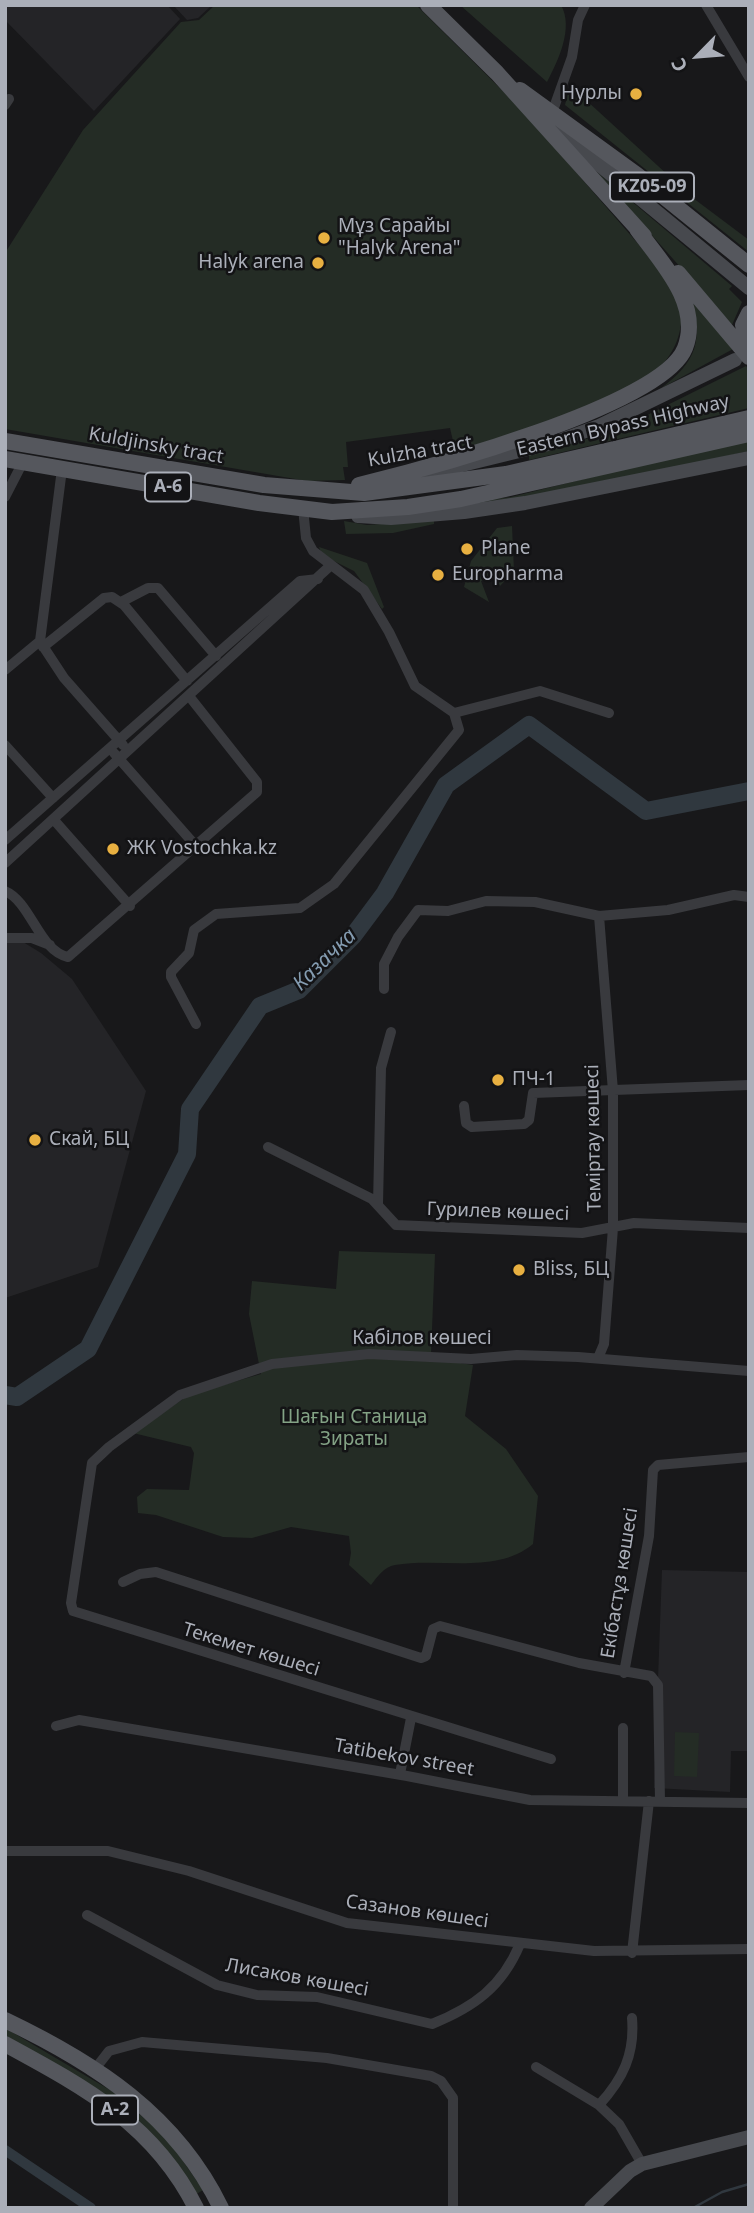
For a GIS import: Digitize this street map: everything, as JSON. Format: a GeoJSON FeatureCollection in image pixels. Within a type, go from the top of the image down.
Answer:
{"type":"FeatureCollection","features":[{"type":"Feature","properties":{"kind":"main road","name":"KZ05-09"},"geometry":{"type":"LineString","coordinates":[[428,5],[497,73],[637,229],[743,353]]}},
{"type":"Feature","properties":{"kind":"main road","name":"KZ05-09"},"geometry":{"type":"LineString","coordinates":[[497,73],[637,174],[748,263]]}},
{"type":"Feature","properties":{"kind":"main road"},"geometry":{"type":"LineString","coordinates":[[497,73],[596,162],[749,288]]}},
{"type":"Feature","properties":{"kind":"main road"},"geometry":{"type":"LineString","coordinates":[[359,485],[457,459],[553,426],[630,394],[668,371],[685,348],[688,327],[686,309],[671,276],[637,229]]}},
{"type":"Feature","properties":{"kind":"main road"},"geometry":{"type":"LineString","coordinates":[[743,353],[743,325],[749,313]]}},
{"type":"Feature","properties":{"kind":"main road","name":"Kulzha tract"},"geometry":{"type":"LineString","coordinates":[[300,489],[427,476],[556,442],[599,426],[743,353]]}},
{"type":"Feature","properties":{"kind":"main road","name":"Eastern Bypass Highway"},"geometry":{"type":"LineString","coordinates":[[508,481],[749,418]]}},
{"type":"Feature","properties":{"kind":"main road","name":"Eastern Bypass Highway"},"geometry":{"type":"LineString","coordinates":[[508,481],[749,434]]}},
{"type":"Feature","properties":{"kind":"main road","name":"Kuldjinsky tract"},"geometry":{"type":"LineString","coordinates":[[5,441],[178,472],[300,489]]}},
{"type":"Feature","properties":{"kind":"main road"},"geometry":{"type":"LineString","coordinates":[[332,512],[391,518],[464,512],[537,501],[749,458]]}},
{"type":"Feature","properties":{"kind":"main road","name":"Kuldjinsky tract"},"geometry":{"type":"LineString","coordinates":[[5,459],[332,512]]}},
{"type":"Feature","properties":{"kind":"main road","name":"Kulzha tract"},"geometry":{"type":"LineString","coordinates":[[300,489],[364,493],[508,481]]}},
{"type":"Feature","properties":{"kind":"main road","name":"A-6"},"geometry":{"type":"LineString","coordinates":[[332,512],[408,507],[508,481]]}},
{"type":"Feature","properties":{"kind":"main road","name":"A-2"},"geometry":{"type":"LineString","coordinates":[[5,2020],[95,2069],[137,2098],[165,2124],[197,2164],[220,2208]]}},
{"type":"Feature","properties":{"kind":"main road","name":"A-2"},"geometry":{"type":"LineString","coordinates":[[5,2044],[99,2098],[143,2132],[174,2169],[196,2208]]}},
{"type":"Feature","properties":{"kind":"main road"},"geometry":{"type":"LineString","coordinates":[[591,2208],[630,2171],[642,2164],[749,2137]]}},
{"type":"Feature","properties":{"kind":"street"},"geometry":{"type":"LineString","coordinates":[[552,113],[572,57],[584,5]]}},
{"type":"Feature","properties":{"kind":"street"},"geometry":{"type":"LineString","coordinates":[[706,5],[749,77]]}},
{"type":"Feature","properties":{"kind":"street"},"geometry":{"type":"LineString","coordinates":[[5,497],[23,462]]}},
{"type":"Feature","properties":{"kind":"street"},"geometry":{"type":"LineString","coordinates":[[62,469],[41,644],[114,744],[117,758],[195,845]]}},
{"type":"Feature","properties":{"kind":"street"},"geometry":{"type":"LineString","coordinates":[[196,1024],[170,977],[174,967],[189,953],[194,930],[216,914],[300,908],[334,884],[459,730],[454,713],[415,686],[390,632],[364,590],[313,551],[306,538],[303,508]]}},
{"type":"Feature","properties":{"kind":"street"},"geometry":{"type":"LineString","coordinates":[[5,863],[330,566]]}},
{"type":"Feature","properties":{"kind":"street"},"geometry":{"type":"LineString","coordinates":[[5,840],[300,581],[318,579]]}},
{"type":"Feature","properties":{"kind":"street"},"geometry":{"type":"LineString","coordinates":[[121,602],[148,588],[158,587],[216,656]]}},
{"type":"Feature","properties":{"kind":"street"},"geometry":{"type":"LineString","coordinates":[[5,670],[104,598],[112,597],[121,602],[187,681]]}},
{"type":"Feature","properties":{"kind":"street"},"geometry":{"type":"LineString","coordinates":[[454,713],[540,691],[609,713]]}},
{"type":"Feature","properties":{"kind":"street"},"geometry":{"type":"LineString","coordinates":[[5,891],[52,946],[62,956],[68,957],[130,906],[257,792],[258,786],[189,695]]}},
{"type":"Feature","properties":{"kind":"street"},"geometry":{"type":"LineString","coordinates":[[114,744],[127,749]]}},
{"type":"Feature","properties":{"kind":"street"},"geometry":{"type":"LineString","coordinates":[[5,745],[53,798]]}},
{"type":"Feature","properties":{"kind":"street"},"geometry":{"type":"LineString","coordinates":[[54,820],[130,906]]}},
{"type":"Feature","properties":{"kind":"street"},"geometry":{"type":"LineString","coordinates":[[384,989],[384,964],[418,910],[448,911],[486,901],[535,902],[599,916],[668,910],[734,895],[749,897]]}},
{"type":"Feature","properties":{"kind":"street","name":"Теміртау көшесі"},"geometry":{"type":"LineString","coordinates":[[598,1359],[604,1344],[613,1228],[613,1091],[599,916]]}},
{"type":"Feature","properties":{"kind":"street"},"geometry":{"type":"LineString","coordinates":[[5,937],[32,938],[52,946]]}},
{"type":"Feature","properties":{"kind":"street"},"geometry":{"type":"LineString","coordinates":[[378,1203],[381,1068],[391,1032]]}},
{"type":"Feature","properties":{"kind":"street"},"geometry":{"type":"LineString","coordinates":[[464,1106],[466,1123],[472,1127],[524,1124],[529,1120],[532,1108],[531,1096],[541,1093],[749,1085]]}},
{"type":"Feature","properties":{"kind":"street","name":"Гурилев көшесі"},"geometry":{"type":"LineString","coordinates":[[268,1147],[378,1203],[396,1225],[582,1233],[634,1223],[749,1228]]}},
{"type":"Feature","properties":{"kind":"street","name":"Кабілов көшесі"},"geometry":{"type":"LineString","coordinates":[[88,1473],[92,1463],[109,1447],[180,1395],[272,1364],[369,1354],[471,1359],[517,1355],[749,1371]]}},
{"type":"Feature","properties":{"kind":"street","name":"Екібастұз көшесі"},"geometry":{"type":"LineString","coordinates":[[624,1673],[649,1536],[653,1470],[658,1465],[749,1457]]}},
{"type":"Feature","properties":{"kind":"street","name":"Текемет көшесі"},"geometry":{"type":"LineString","coordinates":[[88,1473],[71,1603],[73,1611],[411,1718],[551,1759]]}},
{"type":"Feature","properties":{"kind":"street"},"geometry":{"type":"LineString","coordinates":[[123,1582],[140,1574],[156,1572],[421,1658],[426,1656],[433,1629],[440,1626],[624,1673],[652,1676],[657,1682],[655,1801],[632,1953]]}},
{"type":"Feature","properties":{"kind":"street"},"geometry":{"type":"LineString","coordinates":[[400,1774],[411,1718]]}},
{"type":"Feature","properties":{"kind":"street","name":"Tatibekov street"},"geometry":{"type":"LineString","coordinates":[[56,1726],[79,1720],[400,1774],[530,1800],[749,1803]]}},
{"type":"Feature","properties":{"kind":"street"},"geometry":{"type":"LineString","coordinates":[[623,1728],[623,1800]]}},
{"type":"Feature","properties":{"kind":"street","name":"Сазанов көшесі"},"geometry":{"type":"LineString","coordinates":[[5,1851],[108,1851],[189,1871],[347,1923],[520,1944],[632,1953],[749,1949]]}},
{"type":"Feature","properties":{"kind":"street","name":"Лисаков көшесі"},"geometry":{"type":"LineString","coordinates":[[87,1915],[218,1986],[257,1995],[317,1997],[432,2024],[483,1996],[509,1970],[520,1944]]}},
{"type":"Feature","properties":{"kind":"street"},"geometry":{"type":"LineString","coordinates":[[599,2105],[617,2083],[629,2061],[634,2039],[632,2018]]}},
{"type":"Feature","properties":{"kind":"street"},"geometry":{"type":"LineString","coordinates":[[95,2069],[109,2051],[142,2042],[327,2058],[430,2076],[441,2081],[453,2098],[453,2208]]}},
{"type":"Feature","properties":{"kind":"street"},"geometry":{"type":"LineString","coordinates":[[536,2067],[599,2105],[619,2124],[642,2164]]}},
{"type":"Feature","properties":{"kind":"shaded area"},"geometry":{"type":"Polygon","coordinates":[[[5,5],[167,5],[180,19],[94,111],[5,20],[5,5]]]}},
{"type":"Feature","properties":{"kind":"shaded area"},"geometry":{"type":"Polygon","coordinates":[[[173,5],[212,5],[198,18],[187,20],[173,5]]]}},
{"type":"Feature","properties":{"kind":"shaded area"},"geometry":{"type":"Polygon","coordinates":[[[5,937],[23,942],[41,953],[72,979],[146,1091],[98,1267],[5,1298],[5,937]]]}},
{"type":"Feature","properties":{"kind":"shaded area"},"geometry":{"type":"Polygon","coordinates":[[[662,1570],[749,1572],[749,1751],[731,1751],[730,1792],[654,1788],[662,1570]]]}},
{"type":"Feature","properties":{"kind":"green space","name":"Мұз Сарайы \"Halyk Arena\""},"geometry":{"type":"Polygon","coordinates":[[[215,5],[416,5],[523,111],[659,268],[676,297],[681,316],[678,338],[668,358],[658,369],[617,395],[562,418],[456,454],[450,428],[346,442],[348,467],[343,467],[345,480],[307,481],[5,429],[5,253],[83,130],[181,22],[199,20],[215,5]]]}},
{"type":"Feature","properties":{"kind":"green space"},"geometry":{"type":"Polygon","coordinates":[[[460,5],[561,5],[565,14],[565,34],[560,54],[547,82],[460,5]]]}},
{"type":"Feature","properties":{"kind":"green space"},"geometry":{"type":"Polygon","coordinates":[[[569,89],[575,90],[693,198],[749,240],[749,252],[565,105],[569,89]]]}},
{"type":"Feature","properties":{"kind":"green space"},"geometry":{"type":"Polygon","coordinates":[[[591,167],[732,286],[729,289],[742,302],[732,325],[591,167]]]}},
{"type":"Feature","properties":{"kind":"green space"},"geometry":{"type":"Polygon","coordinates":[[[690,297],[733,349],[660,389],[682,369],[694,349],[696,326],[690,297]]]}},
{"type":"Feature","properties":{"kind":"green space"},"geometry":{"type":"Polygon","coordinates":[[[746,366],[749,370],[749,408],[529,460],[529,455],[615,431],[746,366]]]}},
{"type":"Feature","properties":{"kind":"green space"},"geometry":{"type":"Polygon","coordinates":[[[749,438],[749,451],[629,479],[474,508],[475,501],[511,497],[749,438]]]}},
{"type":"Feature","properties":{"kind":"green space"},"geometry":{"type":"Polygon","coordinates":[[[434,520],[434,524],[393,533],[346,534],[344,521],[367,525],[434,520]]]}},
{"type":"Feature","properties":{"kind":"green space"},"geometry":{"type":"Polygon","coordinates":[[[512,526],[514,571],[500,586],[495,575],[481,581],[489,602],[464,587],[471,561],[497,528],[512,526]]]}},
{"type":"Feature","properties":{"kind":"green space"},"geometry":{"type":"Polygon","coordinates":[[[319,547],[367,563],[384,607],[382,609],[354,571],[322,555],[319,547]]]}},
{"type":"Feature","properties":{"kind":"green space","name":"Шағын Станица Зираты"},"geometry":{"type":"Polygon","coordinates":[[[339,1251],[435,1254],[431,1354],[434,1359],[473,1365],[465,1416],[506,1449],[538,1496],[533,1544],[502,1559],[485,1562],[412,1563],[391,1566],[371,1585],[349,1565],[349,1536],[291,1527],[252,1538],[223,1537],[156,1515],[138,1513],[137,1497],[147,1489],[189,1490],[194,1453],[191,1447],[133,1433],[189,1395],[261,1374],[249,1314],[252,1281],[336,1289],[339,1251]]]}},
{"type":"Feature","properties":{"kind":"green space"},"geometry":{"type":"Polygon","coordinates":[[[675,1732],[699,1733],[697,1777],[674,1776],[675,1732]]]}},
{"type":"Feature","properties":{"kind":"green space"},"geometry":{"type":"Polygon","coordinates":[[[5,2028],[115,2093],[167,2138],[203,2190],[195,2195],[160,2144],[5,2037],[5,2028]]]}},
{"type":"Feature","properties":{"kind":"waterway","name":"Казачка"},"geometry":{"type":"LineString","coordinates":[[5,1395],[17,1397],[88,1349],[187,1154],[190,1109],[260,1006],[299,990],[353,936],[385,893],[446,785],[529,725],[646,811],[749,791]]}},
{"type":"Feature","properties":{"kind":"waterway"},"geometry":{"type":"LineString","coordinates":[[5,2150],[91,2208]]}},
{"type":"Feature","properties":{"kind":"waterway"},"geometry":{"type":"LineString","coordinates":[[693,2208],[722,2192],[749,2184]]}},
{"type":"Feature","properties":{"kind":"place","name":"Нурлы"},"geometry":{"type":"Point","coordinates":[636,94]}},
{"type":"Feature","properties":{"kind":"place","name":"Мұз Сарайы \"Halyk Arena\""},"geometry":{"type":"Point","coordinates":[324,238]}},
{"type":"Feature","properties":{"kind":"place","name":"Halyk arena"},"geometry":{"type":"Point","coordinates":[318,263]}},
{"type":"Feature","properties":{"kind":"place","name":"Plane"},"geometry":{"type":"Point","coordinates":[467,549]}},
{"type":"Feature","properties":{"kind":"place","name":"Europharma"},"geometry":{"type":"Point","coordinates":[438,575]}},
{"type":"Feature","properties":{"kind":"place","name":"ЖК Vostochka.kz"},"geometry":{"type":"Point","coordinates":[113,849]}},
{"type":"Feature","properties":{"kind":"place","name":"ПЧ-1"},"geometry":{"type":"Point","coordinates":[498,1080]}},
{"type":"Feature","properties":{"kind":"place","name":"Скай, БЦ"},"geometry":{"type":"Point","coordinates":[35,1140]}},
{"type":"Feature","properties":{"kind":"place","name":"Bliss, БЦ"},"geometry":{"type":"Point","coordinates":[519,1270]}}]}
